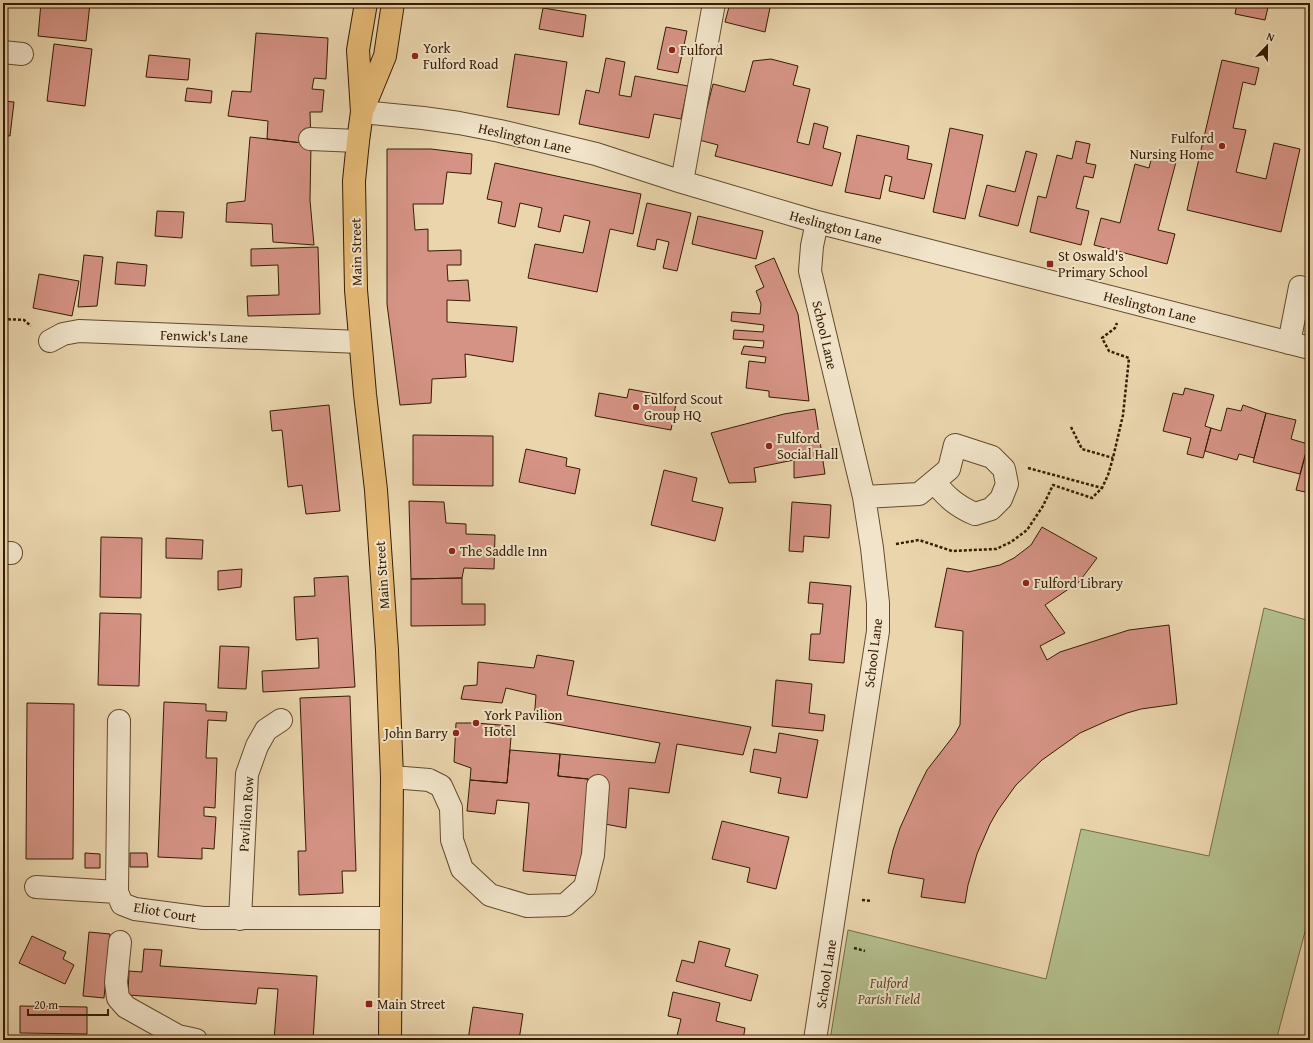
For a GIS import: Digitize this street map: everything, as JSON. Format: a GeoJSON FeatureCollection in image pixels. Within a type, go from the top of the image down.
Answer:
{"type":"FeatureCollection","features":[{"type":"Feature","properties":{"kind":"main road","name":"Main Street"},"geometry":{"type":"LineString","coordinates":[[366,3],[358,50],[362,112],[354,181],[356,290],[376,490],[387,650],[392,777],[390,1040]]}},
{"type":"Feature","properties":{"kind":"main road","name":"Main Street"},"geometry":{"type":"LineString","coordinates":[[362,112],[385,56],[393,3]]}},
{"type":"Feature","properties":{"kind":"street"},"geometry":{"type":"LineString","coordinates":[[682,182],[714,3]]}},
{"type":"Feature","properties":{"kind":"street","name":"Heslington Lane"},"geometry":{"type":"LineString","coordinates":[[362,112],[429,119],[500,131],[596,154],[682,182],[817,222],[1310,348]]}},
{"type":"Feature","properties":{"kind":"street"},"geometry":{"type":"LineString","coordinates":[[310,139],[358,141]]}},
{"type":"Feature","properties":{"kind":"street","name":"School Lane"},"geometry":{"type":"LineString","coordinates":[[815,1040],[878,631],[878,603],[872,548],[864,497],[810,271],[812,246],[817,222]]}},
{"type":"Feature","properties":{"kind":"street"},"geometry":{"type":"LineString","coordinates":[[1289,343],[1300,287]]}},
{"type":"Feature","properties":{"kind":"street","name":"Fenwick's Lane"},"geometry":{"type":"LineString","coordinates":[[50,341],[64,334],[79,331],[360,342]]}},
{"type":"Feature","properties":{"kind":"street"},"geometry":{"type":"LineString","coordinates":[[864,497],[919,494],[949,469],[956,445],[992,457],[1004,469],[1007,484],[1001,499],[991,509],[975,514],[961,508],[948,498],[934,482]]}},
{"type":"Feature","properties":{"kind":"street","name":"Pavilion Row"},"geometry":{"type":"LineString","coordinates":[[240,919],[247,774],[257,746],[266,730],[281,720]]}},
{"type":"Feature","properties":{"kind":"street","name":"Eliot Court"},"geometry":{"type":"LineString","coordinates":[[119,721],[117,892],[122,904],[135,909],[202,918],[391,918]]}},
{"type":"Feature","properties":{"kind":"street"},"geometry":{"type":"LineString","coordinates":[[392,777],[429,780],[441,786],[451,808],[452,840],[462,869],[490,895],[526,906],[565,905],[585,887],[593,855],[598,786]]}},
{"type":"Feature","properties":{"kind":"street"},"geometry":{"type":"LineString","coordinates":[[36,887],[117,892]]}},
{"type":"Feature","properties":{"kind":"street"},"geometry":{"type":"LineString","coordinates":[[120,942],[116,982],[118,998],[126,1007],[178,1036],[196,1040]]}},
{"type":"Feature","properties":{"kind":"path"},"geometry":{"type":"LineString","coordinates":[[872,548],[919,540],[952,551],[996,549],[1011,542],[1028,530],[1053,486],[1092,498],[1102,488],[1113,458],[1123,415],[1129,358],[1109,351],[1102,338],[1115,328],[1127,302]]}},
{"type":"Feature","properties":{"kind":"path"},"geometry":{"type":"LineString","coordinates":[[1071,427],[1082,448],[1113,458]]}},
{"type":"Feature","properties":{"kind":"path"},"geometry":{"type":"LineString","coordinates":[[1004,469],[1021,466],[1102,488]]}},
{"type":"Feature","properties":{"kind":"green space","name":"Fulford Parish Field"},"geometry":{"type":"Polygon","coordinates":[[[1264,608],[1310,621],[1310,913],[1277,1037],[1290,1040],[830,1040],[848,930],[1046,979],[1081,829],[1209,856],[1264,608]]]}},
{"type":"Feature","properties":{"kind":"building"},"geometry":{"type":"Polygon","coordinates":[[[41,3],[90,3],[86,41],[38,36],[41,3]]]}},
{"type":"Feature","properties":{"kind":"building"},"geometry":{"type":"Polygon","coordinates":[[[730,3],[771,3],[765,32],[725,22],[730,3]]]}},
{"type":"Feature","properties":{"kind":"building"},"geometry":{"type":"Polygon","coordinates":[[[1237,3],[1269,3],[1265,20],[1235,14],[1237,3]]]}},
{"type":"Feature","properties":{"kind":"building"},"geometry":{"type":"Polygon","coordinates":[[[543,8],[586,15],[583,37],[539,29],[543,8]]]}},
{"type":"Feature","properties":{"kind":"building","name":"Fulford"},"geometry":{"type":"Polygon","coordinates":[[[666,27],[687,31],[678,73],[657,69],[666,27]]]}},
{"type":"Feature","properties":{"kind":"building"},"geometry":{"type":"Polygon","coordinates":[[[256,33],[328,38],[326,79],[314,78],[312,89],[324,90],[322,112],[310,112],[311,144],[267,139],[268,121],[228,116],[232,91],[251,92],[256,33]]]}},
{"type":"Feature","properties":{"kind":"building"},"geometry":{"type":"Polygon","coordinates":[[[54,44],[92,49],[85,106],[47,101],[54,44]]]}},
{"type":"Feature","properties":{"kind":"building"},"geometry":{"type":"Polygon","coordinates":[[[515,54],[567,62],[559,115],[507,107],[515,54]]]}},
{"type":"Feature","properties":{"kind":"building"},"geometry":{"type":"Polygon","coordinates":[[[149,55],[190,59],[188,80],[146,77],[149,55]]]}},
{"type":"Feature","properties":{"kind":"building"},"geometry":{"type":"Polygon","coordinates":[[[606,58],[625,62],[619,95],[631,97],[635,76],[688,86],[681,119],[654,114],[649,138],[579,124],[586,90],[599,93],[606,58]]]}},
{"type":"Feature","properties":{"kind":"building"},"geometry":{"type":"Polygon","coordinates":[[[771,59],[798,66],[793,85],[810,89],[797,142],[809,145],[814,123],[828,127],[823,148],[841,153],[832,186],[715,156],[718,145],[699,140],[713,84],[745,92],[753,61],[771,59]]]}},
{"type":"Feature","properties":{"kind":"building","name":"Fulford Nursing Home"},"geometry":{"type":"Polygon","coordinates":[[[1222,60],[1259,68],[1255,85],[1243,82],[1233,128],[1246,130],[1236,172],[1266,179],[1274,143],[1300,149],[1281,232],[1187,210],[1222,60]]]}},
{"type":"Feature","properties":{"kind":"building"},"geometry":{"type":"Polygon","coordinates":[[[187,88],[212,91],[211,103],[185,101],[187,88]]]}},
{"type":"Feature","properties":{"kind":"building"},"geometry":{"type":"Polygon","coordinates":[[[3,101],[14,102],[10,136],[3,135],[3,101]]]}},
{"type":"Feature","properties":{"kind":"building"},"geometry":{"type":"Polygon","coordinates":[[[950,128],[983,135],[965,219],[933,212],[950,128]]]}},
{"type":"Feature","properties":{"kind":"building"},"geometry":{"type":"Polygon","coordinates":[[[857,135],[909,146],[907,159],[932,164],[924,199],[889,191],[892,177],[885,175],[880,199],[845,192],[857,135]]]}},
{"type":"Feature","properties":{"kind":"building"},"geometry":{"type":"Polygon","coordinates":[[[250,137],[311,144],[310,200],[314,245],[273,242],[272,224],[226,222],[227,203],[245,201],[250,137]]]}},
{"type":"Feature","properties":{"kind":"building"},"geometry":{"type":"Polygon","coordinates":[[[1076,141],[1090,144],[1086,163],[1096,165],[1093,178],[1084,176],[1076,208],[1089,211],[1081,245],[1030,232],[1038,196],[1046,198],[1057,155],[1072,159],[1076,141]]]}},
{"type":"Feature","properties":{"kind":"building"},"geometry":{"type":"Polygon","coordinates":[[[387,149],[431,149],[472,154],[471,174],[447,172],[443,204],[413,204],[415,230],[428,229],[428,251],[461,250],[461,265],[447,265],[448,281],[468,280],[470,301],[447,300],[447,322],[517,327],[513,362],[465,354],[466,377],[432,379],[431,403],[400,405],[387,304],[387,149]]]}},
{"type":"Feature","properties":{"kind":"building"},"geometry":{"type":"Polygon","coordinates":[[[1026,151],[1037,154],[1018,226],[979,216],[987,185],[1015,192],[1026,151]]]}},
{"type":"Feature","properties":{"kind":"building"},"geometry":{"type":"Polygon","coordinates":[[[1152,156],[1176,162],[1158,230],[1175,234],[1167,264],[1094,245],[1101,218],[1120,223],[1135,164],[1149,168],[1152,156]]]}},
{"type":"Feature","properties":{"kind":"building"},"geometry":{"type":"Polygon","coordinates":[[[495,163],[641,194],[633,234],[610,229],[597,292],[528,278],[535,244],[583,253],[590,221],[564,215],[560,232],[538,227],[542,208],[520,203],[515,227],[498,223],[502,202],[487,199],[495,163]]]}},
{"type":"Feature","properties":{"kind":"building"},"geometry":{"type":"Polygon","coordinates":[[[647,203],[691,213],[677,271],[663,268],[669,242],[657,239],[655,250],[637,246],[647,203]]]}},
{"type":"Feature","properties":{"kind":"building"},"geometry":{"type":"Polygon","coordinates":[[[157,211],[184,212],[182,238],[155,236],[157,211]]]}},
{"type":"Feature","properties":{"kind":"building"},"geometry":{"type":"Polygon","coordinates":[[[698,216],[763,231],[756,259],[692,244],[698,216]]]}},
{"type":"Feature","properties":{"kind":"building"},"geometry":{"type":"Polygon","coordinates":[[[318,247],[320,314],[248,316],[247,296],[279,295],[278,265],[251,266],[251,249],[318,247]]]}},
{"type":"Feature","properties":{"kind":"building"},"geometry":{"type":"Polygon","coordinates":[[[84,255],[103,257],[97,306],[78,307],[84,255]]]}},
{"type":"Feature","properties":{"kind":"building"},"geometry":{"type":"Polygon","coordinates":[[[774,258],[798,314],[809,401],[769,397],[769,391],[746,388],[749,361],[765,363],[766,357],[741,354],[744,346],[763,348],[764,341],[733,339],[734,330],[763,332],[764,325],[731,321],[732,312],[760,314],[761,304],[756,291],[764,287],[755,266],[774,258]]]}},
{"type":"Feature","properties":{"kind":"building"},"geometry":{"type":"Polygon","coordinates":[[[117,262],[147,265],[145,286],[115,284],[117,262]]]}},
{"type":"Feature","properties":{"kind":"building"},"geometry":{"type":"Polygon","coordinates":[[[39,274],[79,281],[72,316],[33,308],[39,274]]]}},
{"type":"Feature","properties":{"kind":"building"},"geometry":{"type":"Polygon","coordinates":[[[1185,388],[1214,395],[1205,426],[1211,428],[1203,458],[1187,454],[1191,438],[1163,431],[1173,393],[1183,395],[1185,388]]]}},
{"type":"Feature","properties":{"kind":"building","name":"Fulford Scout Group HQ"},"geometry":{"type":"Polygon","coordinates":[[[629,389],[677,398],[671,430],[595,416],[599,393],[627,398],[629,389]]]}},
{"type":"Feature","properties":{"kind":"building"},"geometry":{"type":"Polygon","coordinates":[[[329,405],[340,511],[306,514],[302,485],[288,487],[282,430],[272,431],[270,411],[329,405]]]}},
{"type":"Feature","properties":{"kind":"building"},"geometry":{"type":"Polygon","coordinates":[[[1243,405],[1266,413],[1254,458],[1239,454],[1237,460],[1205,451],[1211,428],[1221,431],[1227,408],[1241,411],[1243,405]]]}},
{"type":"Feature","properties":{"kind":"building","name":"Fulford Social Hall"},"geometry":{"type":"Polygon","coordinates":[[[815,409],[825,474],[794,478],[794,460],[754,468],[756,482],[729,483],[711,433],[784,414],[815,409]]]}},
{"type":"Feature","properties":{"kind":"building"},"geometry":{"type":"Polygon","coordinates":[[[1266,413],[1296,420],[1291,439],[1308,444],[1300,474],[1253,462],[1266,413]]]}},
{"type":"Feature","properties":{"kind":"building"},"geometry":{"type":"Polygon","coordinates":[[[413,435],[493,436],[493,486],[413,485],[413,435]]]}},
{"type":"Feature","properties":{"kind":"building"},"geometry":{"type":"Polygon","coordinates":[[[1310,438],[1310,493],[1296,490],[1310,438]]]}},
{"type":"Feature","properties":{"kind":"building"},"geometry":{"type":"Polygon","coordinates":[[[526,449],[567,458],[566,466],[580,469],[575,494],[519,482],[526,449]]]}},
{"type":"Feature","properties":{"kind":"building"},"geometry":{"type":"Polygon","coordinates":[[[664,470],[697,478],[692,501],[723,508],[715,541],[651,525],[664,470]]]}},
{"type":"Feature","properties":{"kind":"building","name":"The Saddle Inn"},"geometry":{"type":"Polygon","coordinates":[[[409,501],[444,502],[446,523],[466,524],[466,534],[495,535],[494,569],[464,568],[462,578],[411,579],[409,501]]]}},
{"type":"Feature","properties":{"kind":"building"},"geometry":{"type":"Polygon","coordinates":[[[792,502],[831,505],[829,538],[804,536],[803,552],[789,551],[792,502]]]}},
{"type":"Feature","properties":{"kind":"building"},"geometry":{"type":"Polygon","coordinates":[[[1042,527],[1097,558],[1079,582],[1045,605],[1065,633],[1040,646],[1047,660],[1060,652],[1129,630],[1169,625],[1177,704],[1141,709],[1109,720],[1080,733],[1042,760],[1016,785],[990,824],[977,854],[968,885],[965,903],[921,897],[924,879],[888,873],[900,828],[918,788],[927,770],[955,734],[960,725],[963,631],[935,627],[947,568],[968,572],[1000,565],[1014,558],[1031,545],[1042,527]]]}},
{"type":"Feature","properties":{"kind":"building"},"geometry":{"type":"Polygon","coordinates":[[[101,537],[142,538],[141,598],[100,597],[101,537]]]}},
{"type":"Feature","properties":{"kind":"building"},"geometry":{"type":"Polygon","coordinates":[[[166,538],[203,540],[202,559],[166,558],[166,538]]]}},
{"type":"Feature","properties":{"kind":"building"},"geometry":{"type":"Polygon","coordinates":[[[242,569],[241,587],[218,590],[218,571],[242,569]]]}},
{"type":"Feature","properties":{"kind":"building"},"geometry":{"type":"Polygon","coordinates":[[[348,576],[355,687],[263,692],[262,671],[319,668],[318,638],[296,640],[294,597],[315,596],[314,578],[348,576]]]}},
{"type":"Feature","properties":{"kind":"building"},"geometry":{"type":"Polygon","coordinates":[[[462,578],[462,604],[485,604],[485,625],[411,626],[411,579],[462,578]]]}},
{"type":"Feature","properties":{"kind":"building"},"geometry":{"type":"Polygon","coordinates":[[[810,582],[851,586],[844,663],[809,660],[811,634],[820,634],[823,604],[808,603],[810,582]]]}},
{"type":"Feature","properties":{"kind":"building"},"geometry":{"type":"Polygon","coordinates":[[[100,613],[141,614],[139,686],[98,685],[100,613]]]}},
{"type":"Feature","properties":{"kind":"building"},"geometry":{"type":"Polygon","coordinates":[[[220,646],[249,647],[246,689],[218,688],[220,646]]]}},
{"type":"Feature","properties":{"kind":"building"},"geometry":{"type":"Polygon","coordinates":[[[537,655],[574,661],[567,695],[751,727],[743,755],[677,744],[669,793],[629,788],[626,828],[605,824],[608,783],[558,776],[560,754],[655,763],[660,743],[534,720],[536,695],[506,688],[502,703],[461,699],[464,686],[477,685],[478,662],[534,668],[537,655]]]}},
{"type":"Feature","properties":{"kind":"building"},"geometry":{"type":"Polygon","coordinates":[[[776,680],[812,684],[809,713],[825,715],[823,731],[772,726],[776,680]]]}},
{"type":"Feature","properties":{"kind":"building"},"geometry":{"type":"Polygon","coordinates":[[[350,696],[356,871],[342,871],[343,893],[299,895],[298,851],[306,851],[300,698],[350,696]]]}},
{"type":"Feature","properties":{"kind":"building"},"geometry":{"type":"Polygon","coordinates":[[[164,702],[206,704],[206,711],[227,712],[226,721],[208,720],[206,758],[217,758],[215,808],[204,807],[204,816],[216,817],[214,849],[202,848],[202,859],[158,857],[164,702]]]}},
{"type":"Feature","properties":{"kind":"building"},"geometry":{"type":"Polygon","coordinates":[[[27,703],[74,704],[73,859],[26,859],[27,703]]]}},
{"type":"Feature","properties":{"kind":"building"},"geometry":{"type":"Polygon","coordinates":[[[456,723],[512,726],[507,783],[470,780],[471,768],[454,762],[456,723]]]}},
{"type":"Feature","properties":{"kind":"building"},"geometry":{"type":"Polygon","coordinates":[[[779,733],[818,740],[807,798],[778,793],[781,778],[750,772],[754,749],[776,753],[779,733]]]}},
{"type":"Feature","properties":{"kind":"building"},"geometry":{"type":"Polygon","coordinates":[[[510,750],[560,754],[558,776],[588,779],[580,876],[523,871],[529,803],[497,800],[495,814],[467,811],[470,780],[507,783],[510,750]]]}},
{"type":"Feature","properties":{"kind":"building"},"geometry":{"type":"Polygon","coordinates":[[[722,821],[789,837],[776,889],[747,882],[750,868],[712,859],[722,821]]]}},
{"type":"Feature","properties":{"kind":"building"},"geometry":{"type":"Polygon","coordinates":[[[85,853],[100,854],[100,868],[85,868],[85,853]]]}},
{"type":"Feature","properties":{"kind":"building"},"geometry":{"type":"Polygon","coordinates":[[[130,853],[147,853],[148,867],[130,867],[130,853]]]}},
{"type":"Feature","properties":{"kind":"building"},"geometry":{"type":"Polygon","coordinates":[[[89,932],[110,934],[104,998],[83,996],[89,932]]]}},
{"type":"Feature","properties":{"kind":"building"},"geometry":{"type":"Polygon","coordinates":[[[32,936],[66,952],[63,959],[74,965],[65,984],[19,963],[32,936]]]}},
{"type":"Feature","properties":{"kind":"building"},"geometry":{"type":"Polygon","coordinates":[[[699,941],[730,949],[725,966],[758,975],[751,1001],[676,981],[682,960],[694,963],[699,941]]]}},
{"type":"Feature","properties":{"kind":"building"},"geometry":{"type":"Polygon","coordinates":[[[144,949],[162,950],[160,966],[317,976],[313,1040],[274,1040],[278,989],[258,988],[256,1004],[128,995],[129,971],[142,972],[144,949]]]}},
{"type":"Feature","properties":{"kind":"building"},"geometry":{"type":"Polygon","coordinates":[[[673,992],[720,1003],[716,1021],[745,1028],[743,1040],[694,1040],[677,1036],[681,1019],[668,1016],[673,992]]]}},
{"type":"Feature","properties":{"kind":"building"},"geometry":{"type":"Polygon","coordinates":[[[20,1006],[87,1007],[87,1034],[20,1033],[20,1006]]]}},
{"type":"Feature","properties":{"kind":"building"},"geometry":{"type":"Polygon","coordinates":[[[473,1007],[523,1014],[519,1040],[468,1040],[473,1007]]]}},
{"type":"Feature","properties":{"kind":"place","name":"Fulford"},"geometry":{"type":"Point","coordinates":[672,50]}},
{"type":"Feature","properties":{"kind":"place","name":"York Fulford Road"},"geometry":{"type":"Point","coordinates":[415,56]}},
{"type":"Feature","properties":{"kind":"place","name":"Fulford Nursing Home"},"geometry":{"type":"Point","coordinates":[1222,146]}},
{"type":"Feature","properties":{"kind":"place","name":"St Oswald's Primary School"},"geometry":{"type":"Point","coordinates":[1050,264]}},
{"type":"Feature","properties":{"kind":"place","name":"Fulford Scout Group HQ"},"geometry":{"type":"Point","coordinates":[636,407]}},
{"type":"Feature","properties":{"kind":"place","name":"Fulford Social Hall"},"geometry":{"type":"Point","coordinates":[769,446]}},
{"type":"Feature","properties":{"kind":"place","name":"The Saddle Inn"},"geometry":{"type":"Point","coordinates":[452,551]}},
{"type":"Feature","properties":{"kind":"place","name":"Fulford Library"},"geometry":{"type":"Point","coordinates":[1026,583]}},
{"type":"Feature","properties":{"kind":"place","name":"York Pavilion Hotel"},"geometry":{"type":"Point","coordinates":[476,723]}},
{"type":"Feature","properties":{"kind":"place","name":"John Barry"},"geometry":{"type":"Point","coordinates":[456,733]}},
{"type":"Feature","properties":{"kind":"place","name":"Main Street"},"geometry":{"type":"Point","coordinates":[369,1004]}}]}
